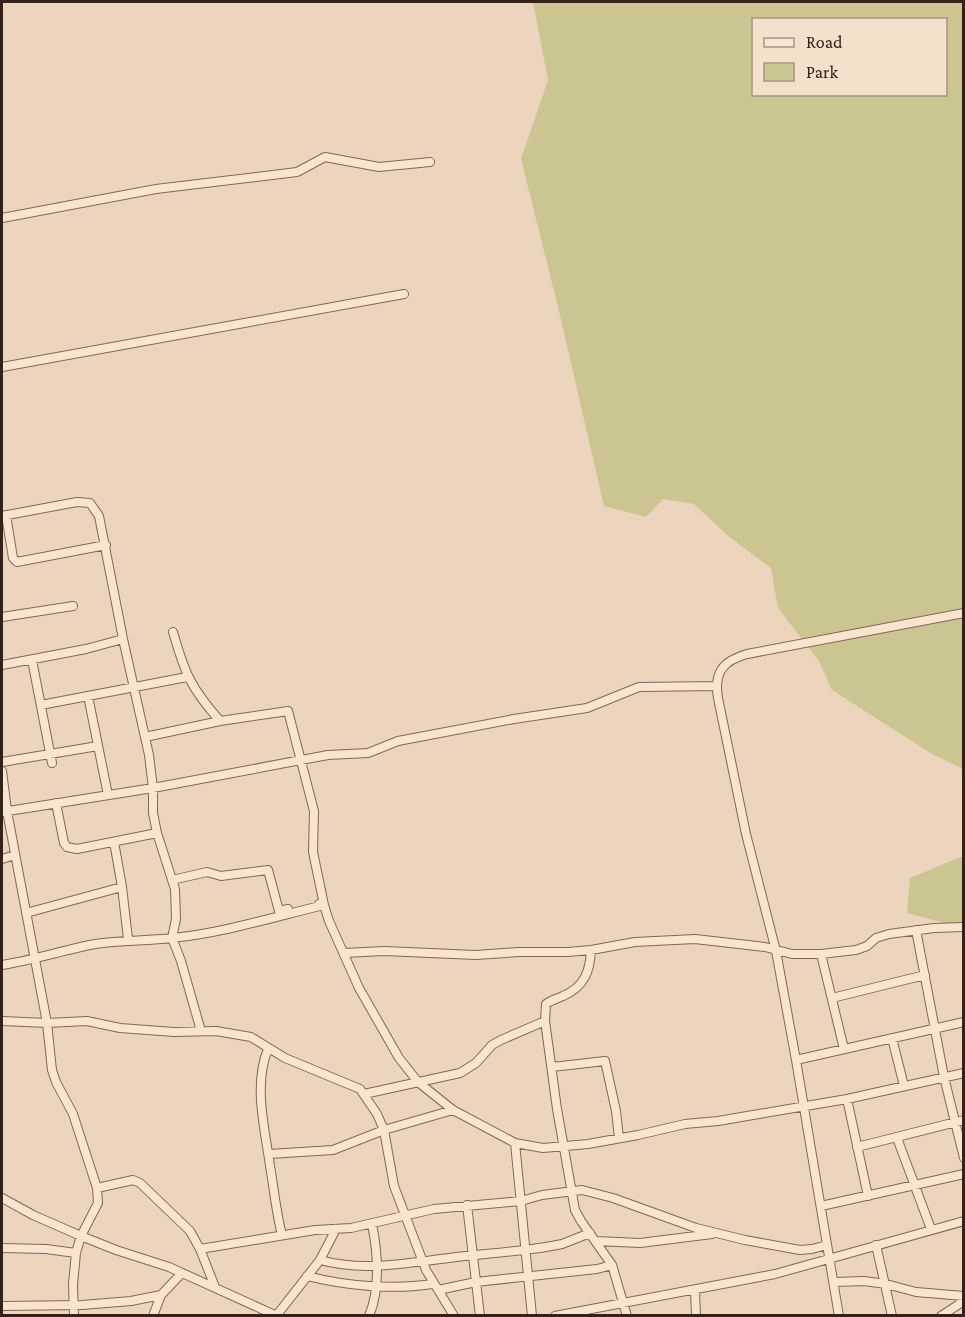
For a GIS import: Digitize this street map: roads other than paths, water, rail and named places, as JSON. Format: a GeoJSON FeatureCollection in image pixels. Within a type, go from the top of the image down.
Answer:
{"type":"FeatureCollection","features":[{"type":"Feature","properties":{"kind":"street"},"geometry":{"type":"LineString","coordinates":[[2,218],[156,189],[297,172],[325,157],[379,167],[430,162]]}},
{"type":"Feature","properties":{"kind":"street"},"geometry":{"type":"LineString","coordinates":[[2,367],[404,294]]}},
{"type":"Feature","properties":{"kind":"street"},"geometry":{"type":"LineString","coordinates":[[106,545],[17,562],[13,558],[4,515],[77,502],[90,503],[99,516],[106,545],[123,639],[145,737],[157,833],[172,880],[176,904],[172,938],[201,1031]]}},
{"type":"Feature","properties":{"kind":"street"},"geometry":{"type":"LineString","coordinates":[[2,617],[73,606]]}},
{"type":"Feature","properties":{"kind":"street"},"geometry":{"type":"LineString","coordinates":[[839,1316],[776,951],[746,834],[716,686],[719,672],[727,663],[747,654],[963,613]]}},
{"type":"Feature","properties":{"kind":"street"},"geometry":{"type":"LineString","coordinates":[[173,632],[187,677],[220,721]]}},
{"type":"Feature","properties":{"kind":"street"},"geometry":{"type":"LineString","coordinates":[[2,664],[32,660],[123,639]]}},
{"type":"Feature","properties":{"kind":"street"},"geometry":{"type":"LineString","coordinates":[[32,660],[51,758]]}},
{"type":"Feature","properties":{"kind":"street"},"geometry":{"type":"LineString","coordinates":[[40,705],[187,677]]}},
{"type":"Feature","properties":{"kind":"street"},"geometry":{"type":"LineString","coordinates":[[4,812],[153,788],[328,755],[368,753],[398,741],[586,708],[639,687],[716,686]]}},
{"type":"Feature","properties":{"kind":"street"},"geometry":{"type":"LineString","coordinates":[[88,696],[108,795]]}},
{"type":"Feature","properties":{"kind":"street"},"geometry":{"type":"LineString","coordinates":[[145,737],[220,721],[288,711],[314,811],[313,852],[324,905],[359,988],[399,1058],[418,1082],[453,1110],[515,1143],[543,1148],[564,1147],[685,1124],[847,1099],[963,1073]]}},
{"type":"Feature","properties":{"kind":"street"},"geometry":{"type":"LineString","coordinates":[[2,762],[51,758],[98,746]]}},
{"type":"Feature","properties":{"kind":"street"},"geometry":{"type":"LineString","coordinates":[[2,771],[4,812],[15,855],[47,1023],[52,1070],[73,1114],[97,1188],[98,1203],[81,1236],[76,1253],[73,1284],[74,1316]]}},
{"type":"Feature","properties":{"kind":"street"},"geometry":{"type":"LineString","coordinates":[[56,803],[63,843],[67,847],[77,849],[157,833]]}},
{"type":"Feature","properties":{"kind":"street"},"geometry":{"type":"LineString","coordinates":[[114,842],[128,939]]}},
{"type":"Feature","properties":{"kind":"street"},"geometry":{"type":"LineString","coordinates":[[2,859],[15,855]]}},
{"type":"Feature","properties":{"kind":"street"},"geometry":{"type":"LineString","coordinates":[[172,880],[207,872],[221,876],[268,870],[279,911],[313,904],[324,905]]}},
{"type":"Feature","properties":{"kind":"street"},"geometry":{"type":"LineString","coordinates":[[26,913],[122,887]]}},
{"type":"Feature","properties":{"kind":"street"},"geometry":{"type":"LineString","coordinates":[[2,965],[128,939],[172,938],[226,929],[324,905]]}},
{"type":"Feature","properties":{"kind":"street"},"geometry":{"type":"LineString","coordinates":[[344,953],[384,951],[476,955],[591,950],[635,942],[695,939],[765,947],[792,954],[821,954],[856,950],[883,936],[916,930],[963,927]]}},
{"type":"Feature","properties":{"kind":"street"},"geometry":{"type":"LineString","coordinates":[[916,930],[944,1077],[963,1158]]}},
{"type":"Feature","properties":{"kind":"street"},"geometry":{"type":"LineString","coordinates":[[591,950],[591,965],[588,974],[575,990],[546,1004],[545,1021],[575,1210],[612,1265],[627,1316]]}},
{"type":"Feature","properties":{"kind":"street"},"geometry":{"type":"LineString","coordinates":[[821,954],[844,1049]]}},
{"type":"Feature","properties":{"kind":"street"},"geometry":{"type":"LineString","coordinates":[[832,998],[925,975]]}},
{"type":"Feature","properties":{"kind":"street"},"geometry":{"type":"LineString","coordinates":[[2,1021],[47,1023],[87,1021],[129,1029],[174,1032],[216,1031],[251,1038],[285,1058],[360,1089],[377,1114],[384,1130],[394,1186],[423,1262],[435,1287],[454,1316]]}},
{"type":"Feature","properties":{"kind":"street"},"geometry":{"type":"LineString","coordinates":[[364,1094],[460,1073],[476,1063],[501,1040],[545,1021]]}},
{"type":"Feature","properties":{"kind":"street"},"geometry":{"type":"LineString","coordinates":[[796,1060],[963,1022]]}},
{"type":"Feature","properties":{"kind":"street"},"geometry":{"type":"LineString","coordinates":[[892,1038],[904,1086]]}},
{"type":"Feature","properties":{"kind":"street"},"geometry":{"type":"LineString","coordinates":[[268,1049],[261,1080],[262,1107],[276,1210],[282,1236]]}},
{"type":"Feature","properties":{"kind":"street"},"geometry":{"type":"LineString","coordinates":[[552,1067],[605,1061],[616,1111],[619,1138]]}},
{"type":"Feature","properties":{"kind":"street"},"geometry":{"type":"LineString","coordinates":[[847,1099],[868,1196]]}},
{"type":"Feature","properties":{"kind":"street"},"geometry":{"type":"LineString","coordinates":[[269,1154],[333,1150],[384,1130],[453,1110]]}},
{"type":"Feature","properties":{"kind":"street"},"geometry":{"type":"LineString","coordinates":[[857,1147],[963,1120]]}},
{"type":"Feature","properties":{"kind":"street"},"geometry":{"type":"LineString","coordinates":[[897,1138],[931,1229]]}},
{"type":"Feature","properties":{"kind":"street"},"geometry":{"type":"LineString","coordinates":[[515,1143],[532,1316]]}},
{"type":"Feature","properties":{"kind":"street"},"geometry":{"type":"LineString","coordinates":[[821,1206],[963,1174]]}},
{"type":"Feature","properties":{"kind":"street"},"geometry":{"type":"LineString","coordinates":[[97,1188],[137,1180],[190,1231],[215,1287]]}},
{"type":"Feature","properties":{"kind":"street"},"geometry":{"type":"LineString","coordinates":[[200,1249],[372,1224],[434,1209],[521,1201],[571,1191],[592,1192],[664,1219],[719,1234],[791,1249],[812,1249],[827,1245]]}},
{"type":"Feature","properties":{"kind":"street"},"geometry":{"type":"LineString","coordinates":[[2,1198],[33,1215],[81,1236],[182,1273],[276,1315],[320,1260],[336,1229]]}},
{"type":"Feature","properties":{"kind":"street"},"geometry":{"type":"LineString","coordinates":[[467,1205],[480,1316]]}},
{"type":"Feature","properties":{"kind":"street"},"geometry":{"type":"LineString","coordinates":[[556,1315],[776,1275],[963,1221]]}},
{"type":"Feature","properties":{"kind":"street"},"geometry":{"type":"LineString","coordinates":[[369,1316],[378,1286],[372,1224]]}},
{"type":"Feature","properties":{"kind":"street"},"geometry":{"type":"LineString","coordinates":[[320,1260],[342,1265],[391,1266],[562,1244],[590,1233]]}},
{"type":"Feature","properties":{"kind":"street"},"geometry":{"type":"LineString","coordinates":[[596,1241],[640,1243],[719,1234]]}},
{"type":"Feature","properties":{"kind":"street"},"geometry":{"type":"LineString","coordinates":[[876,1245],[892,1316]]}},
{"type":"Feature","properties":{"kind":"street"},"geometry":{"type":"LineString","coordinates":[[2,1248],[76,1253]]}},
{"type":"Feature","properties":{"kind":"street"},"geometry":{"type":"LineString","coordinates":[[307,1276],[378,1286],[435,1287],[597,1269],[612,1265]]}},
{"type":"Feature","properties":{"kind":"street"},"geometry":{"type":"LineString","coordinates":[[153,1316],[161,1295],[182,1273]]}},
{"type":"Feature","properties":{"kind":"street"},"geometry":{"type":"LineString","coordinates":[[834,1282],[864,1281],[916,1292],[963,1296]]}},
{"type":"Feature","properties":{"kind":"street"},"geometry":{"type":"LineString","coordinates":[[696,1291],[696,1316]]}},
{"type":"Feature","properties":{"kind":"street"},"geometry":{"type":"LineString","coordinates":[[2,1306],[11,1311],[131,1301],[161,1295]]}},
{"type":"Feature","properties":{"kind":"street"},"geometry":{"type":"LineString","coordinates":[[941,1316],[963,1301]]}}]}
